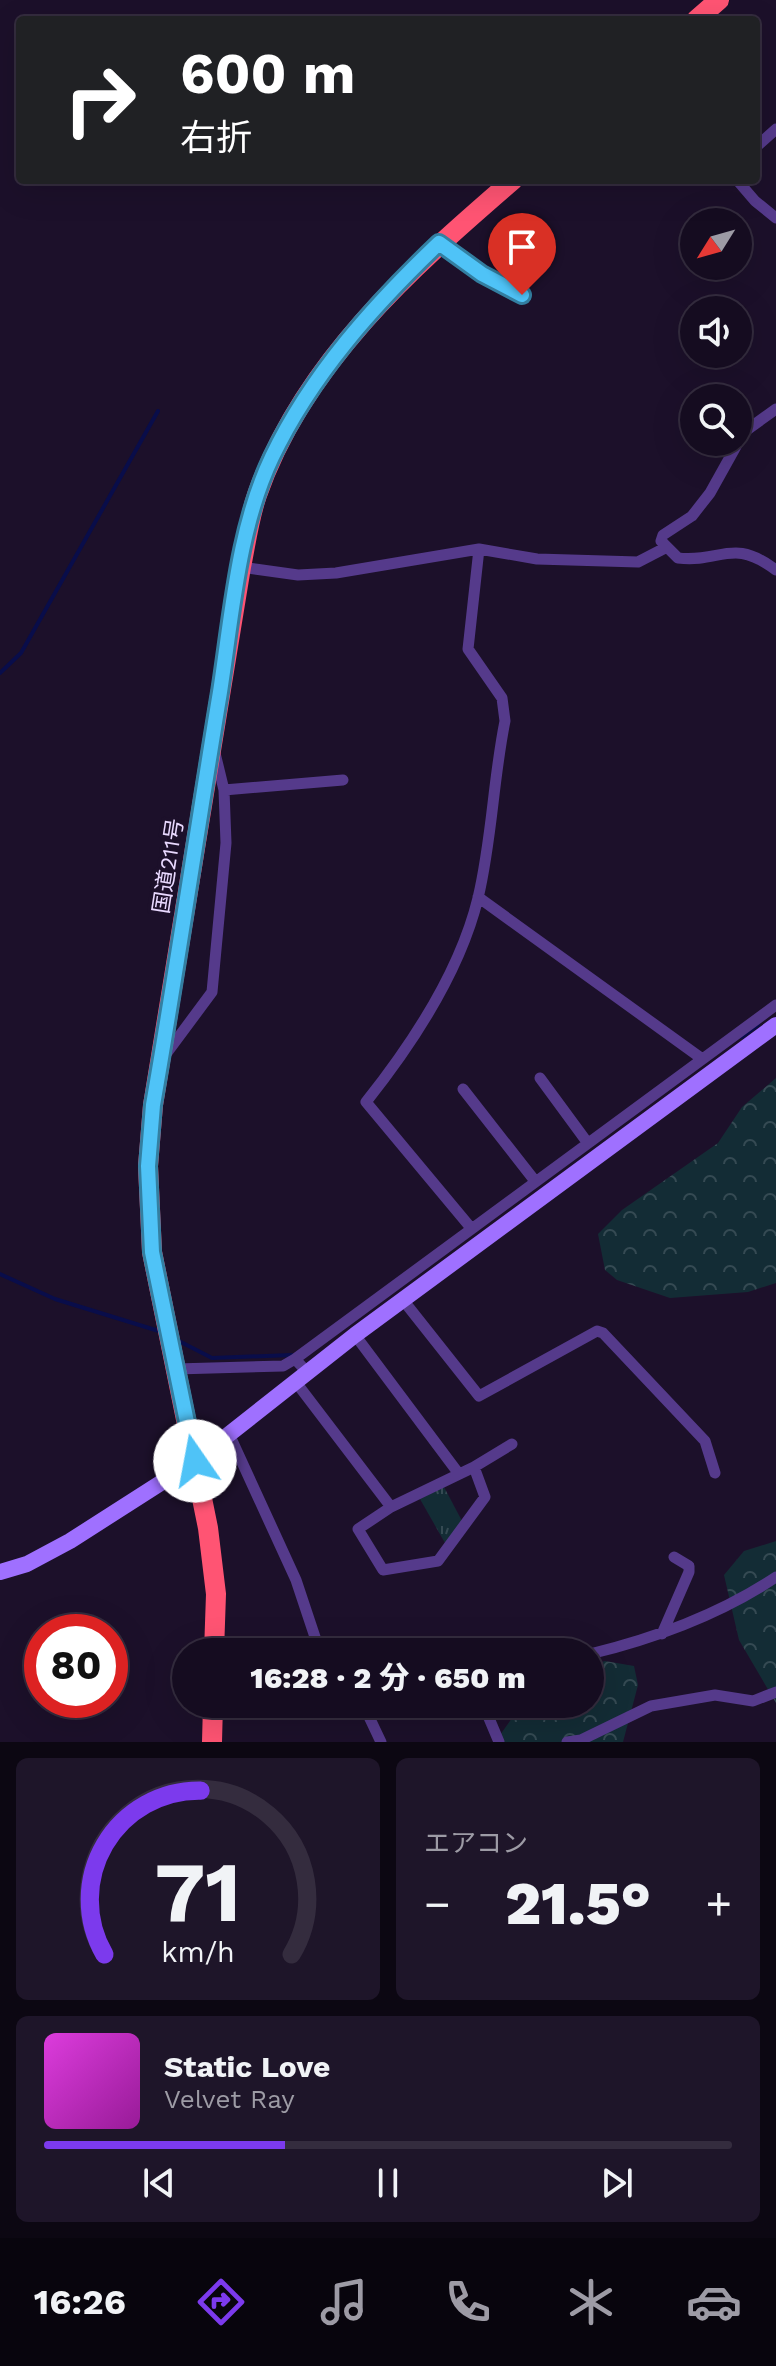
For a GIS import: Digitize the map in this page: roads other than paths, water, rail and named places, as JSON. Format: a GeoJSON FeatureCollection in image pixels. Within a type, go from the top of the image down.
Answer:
{"type":"FeatureCollection","features":[{"type":"Feature","properties":{"kind":"highway"},"geometry":{"type":"LineString","coordinates":[[701,16],[719,0]]}},
{"type":"Feature","properties":{"kind":"highway","name":"国道211号"},"geometry":{"type":"LineString","coordinates":[[214,1638],[216,1594],[195,1461],[152,1252],[148,1166],[153,1105],[241,567],[255,498],[272,457],[305,398],[365,317],[439,243],[508,184]]}},
{"type":"Feature","properties":{"kind":"highway"},"geometry":{"type":"LineString","coordinates":[[212,1742],[213,1718]]}},
{"type":"Feature","properties":{"kind":"street"},"geometry":{"type":"LineString","coordinates":[[760,143],[776,129]]}},
{"type":"Feature","properties":{"kind":"street"},"geometry":{"type":"LineString","coordinates":[[740,184],[776,218]]}},
{"type":"Feature","properties":{"kind":"street"},"geometry":{"type":"LineString","coordinates":[[439,243],[482,274],[522,295]]}},
{"type":"Feature","properties":{"kind":"street"},"geometry":{"type":"LineString","coordinates":[[776,409],[752,423],[744,432],[710,493],[692,516],[663,535],[665,548],[678,558],[688,560],[735,552],[750,553],[776,570]]}},
{"type":"Feature","properties":{"kind":"street"},"geometry":{"type":"LineString","coordinates":[[241,567],[298,575],[336,573],[479,549],[537,559],[638,562],[665,548]]}},
{"type":"Feature","properties":{"kind":"street"},"geometry":{"type":"LineString","coordinates":[[471,1228],[366,1102],[397,1064],[463,948],[478,897],[505,721],[502,698],[468,649],[479,549]]}},
{"type":"Feature","properties":{"kind":"street"},"geometry":{"type":"LineString","coordinates":[[161,1060],[212,992],[223,899],[224,790],[219,760],[211,744]]}},
{"type":"Feature","properties":{"kind":"street"},"geometry":{"type":"LineString","coordinates":[[224,790],[343,780]]}},
{"type":"Feature","properties":{"kind":"street"},"geometry":{"type":"LineString","coordinates":[[478,897],[701,1058]]}},
{"type":"Feature","properties":{"kind":"street"},"geometry":{"type":"LineString","coordinates":[[0,1572],[27,1564],[60,1547],[230,1436],[299,1371],[471,1228],[776,1005]]}},
{"type":"Feature","properties":{"kind":"street"},"geometry":{"type":"LineString","coordinates":[[299,1371],[355,1335],[776,1025]]}},
{"type":"Feature","properties":{"kind":"street"},"geometry":{"type":"LineString","coordinates":[[540,1078],[587,1142]]}},
{"type":"Feature","properties":{"kind":"street"},"geometry":{"type":"LineString","coordinates":[[463,1089],[535,1181]]}},
{"type":"Feature","properties":{"kind":"street"},"geometry":{"type":"LineString","coordinates":[[403,1300],[479,1396],[597,1331],[603,1333],[705,1441],[715,1473]]}},
{"type":"Feature","properties":{"kind":"street"},"geometry":{"type":"LineString","coordinates":[[355,1335],[459,1474]]}},
{"type":"Feature","properties":{"kind":"street"},"geometry":{"type":"LineString","coordinates":[[176,1369],[283,1366],[299,1371],[391,1507]]}},
{"type":"Feature","properties":{"kind":"street"},"geometry":{"type":"LineString","coordinates":[[230,1436],[296,1580],[315,1638]]}},
{"type":"Feature","properties":{"kind":"street"},"geometry":{"type":"LineString","coordinates":[[474,1467],[485,1497],[438,1561],[383,1570],[358,1529],[391,1507],[474,1467],[512,1444]]}},
{"type":"Feature","properties":{"kind":"street"},"geometry":{"type":"LineString","coordinates":[[662,1634],[689,1572],[689,1566],[674,1557]]}},
{"type":"Feature","properties":{"kind":"street"},"geometry":{"type":"LineString","coordinates":[[604,1650],[662,1634],[738,1603],[776,1577]]}},
{"type":"Feature","properties":{"kind":"street"},"geometry":{"type":"LineString","coordinates":[[567,1742],[581,1740],[651,1706],[715,1695],[753,1701],[776,1692]]}},
{"type":"Feature","properties":{"kind":"street"},"geometry":{"type":"LineString","coordinates":[[370,1718],[381,1742]]}},
{"type":"Feature","properties":{"kind":"street"},"geometry":{"type":"LineString","coordinates":[[489,1718],[499,1742]]}},
{"type":"Feature","properties":{"kind":"waterway"},"geometry":{"type":"LineString","coordinates":[[0,673],[21,653],[158,411]]}},
{"type":"Feature","properties":{"kind":"waterway"},"geometry":{"type":"LineString","coordinates":[[742,1037],[758,1025]]}},
{"type":"Feature","properties":{"kind":"waterway"},"geometry":{"type":"LineString","coordinates":[[0,1274],[55,1299],[162,1332]]}},
{"type":"Feature","properties":{"kind":"waterway"},"geometry":{"type":"LineString","coordinates":[[177,1340],[212,1358],[292,1355]]}}]}
